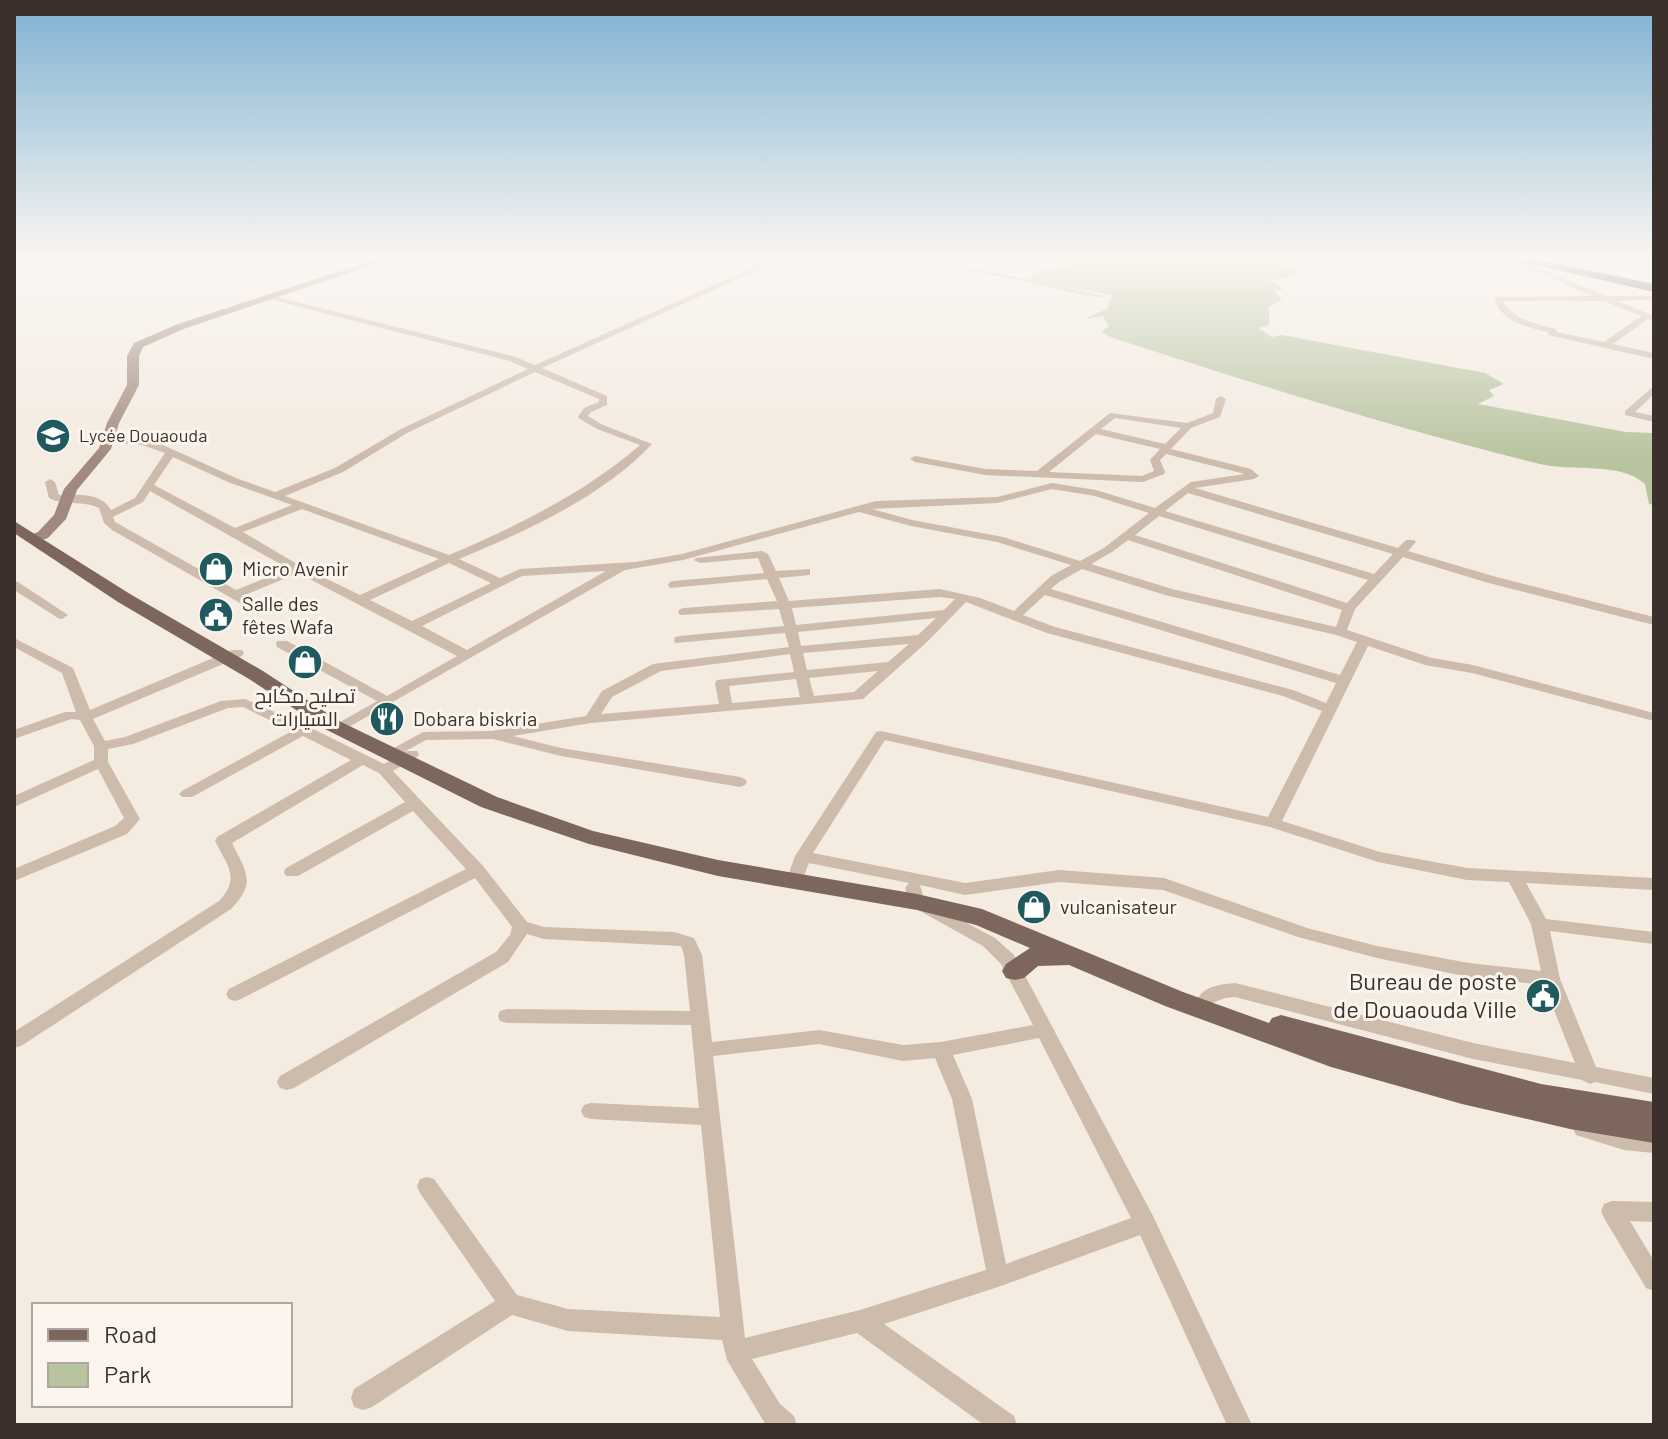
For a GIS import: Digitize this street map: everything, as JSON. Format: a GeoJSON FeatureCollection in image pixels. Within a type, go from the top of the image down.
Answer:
{"type":"FeatureCollection","features":[{"type":"Feature","properties":{"kind":"main road"},"geometry":{"type":"LineString","coordinates":[[30,533],[61,516],[71,489],[99,458],[133,385],[133,356],[138,345],[185,326]]}},
{"type":"Feature","properties":{"kind":"main road"},"geometry":{"type":"LineString","coordinates":[[14,515],[30,533],[230,656],[398,757],[489,802],[589,837],[718,868],[799,868],[915,895],[1005,911],[1207,998],[1331,1041],[1541,1095],[1654,1114]]}},
{"type":"Feature","properties":{"kind":"main road"},"geometry":{"type":"LineString","coordinates":[[915,895],[997,922],[1217,1016],[1331,1056],[1472,1095],[1570,1117],[1654,1131]]}},
{"type":"Feature","properties":{"kind":"main road"},"geometry":{"type":"LineString","coordinates":[[1015,971],[1025,961],[1040,955],[1088,962]]}},
{"type":"Feature","properties":{"kind":"street"},"geometry":{"type":"LineString","coordinates":[[360,600],[518,530],[596,484],[647,444],[600,427],[583,417],[587,410],[604,403],[604,398],[538,367],[383,326]]}},
{"type":"Feature","properties":{"kind":"street"},"geometry":{"type":"LineString","coordinates":[[275,496],[339,470],[404,431],[629,326]]}},
{"type":"Feature","properties":{"kind":"street"},"geometry":{"type":"LineString","coordinates":[[1536,326],[1553,331],[1551,333],[1654,356]]}},
{"type":"Feature","properties":{"kind":"street"},"geometry":{"type":"LineString","coordinates":[[1606,345],[1636,326]]}},
{"type":"Feature","properties":{"kind":"street"},"geometry":{"type":"LineString","coordinates":[[1653,391],[1628,413],[1654,419]]}},
{"type":"Feature","properties":{"kind":"street"},"geometry":{"type":"LineString","coordinates":[[915,459],[985,472],[1143,479],[1160,472],[1155,460],[1188,426],[1217,415],[1221,410],[1221,399]]}},
{"type":"Feature","properties":{"kind":"street"},"geometry":{"type":"LineString","coordinates":[[1641,402],[1654,405]]}},
{"type":"Feature","properties":{"kind":"street"},"geometry":{"type":"LineString","coordinates":[[1041,473],[1118,413],[1188,426]]}},
{"type":"Feature","properties":{"kind":"street"},"geometry":{"type":"LineString","coordinates":[[1015,616],[1055,579],[1127,536],[1186,489],[1195,484],[1254,476],[1247,471],[1096,431]]}},
{"type":"Feature","properties":{"kind":"street"},"geometry":{"type":"LineString","coordinates":[[108,440],[143,442],[171,452],[300,506],[449,559],[501,583]]}},
{"type":"Feature","properties":{"kind":"street"},"geometry":{"type":"LineString","coordinates":[[109,515],[139,500],[171,452]]}},
{"type":"Feature","properties":{"kind":"street"},"geometry":{"type":"LineString","coordinates":[[50,482],[54,498],[90,499],[104,506],[110,523],[116,528],[251,604]]}},
{"type":"Feature","properties":{"kind":"street"},"geometry":{"type":"LineString","coordinates":[[148,486],[298,569],[466,655]]}},
{"type":"Feature","properties":{"kind":"street"},"geometry":{"type":"LineString","coordinates":[[345,725],[630,565],[697,553],[876,504],[997,500],[1052,486],[1096,493],[1375,578]]}},
{"type":"Feature","properties":{"kind":"street"},"geometry":{"type":"LineString","coordinates":[[1186,489],[1489,579],[1654,621]]}},
{"type":"Feature","properties":{"kind":"street"},"geometry":{"type":"LineString","coordinates":[[234,532],[300,506]]}},
{"type":"Feature","properties":{"kind":"street"},"geometry":{"type":"LineString","coordinates":[[861,509],[922,525],[999,539],[1169,592],[1340,632],[1430,662],[1473,669],[1654,717]]}},
{"type":"Feature","properties":{"kind":"street"},"geometry":{"type":"LineString","coordinates":[[1127,536],[1349,608]]}},
{"type":"Feature","properties":{"kind":"street"},"geometry":{"type":"LineString","coordinates":[[1340,632],[1349,608],[1410,542]]}},
{"type":"Feature","properties":{"kind":"street"},"geometry":{"type":"LineString","coordinates":[[412,626],[520,573],[762,554],[769,576],[785,606],[808,700]]}},
{"type":"Feature","properties":{"kind":"street"},"geometry":{"type":"LineString","coordinates":[[235,595],[298,569]]}},
{"type":"Feature","properties":{"kind":"street"},"geometry":{"type":"LineString","coordinates":[[674,585],[806,572]]}},
{"type":"Feature","properties":{"kind":"street"},"geometry":{"type":"LineString","coordinates":[[14,585],[62,615]]}},
{"type":"Feature","properties":{"kind":"street"},"geometry":{"type":"LineString","coordinates":[[1042,590],[1122,617],[1345,681]]}},
{"type":"Feature","properties":{"kind":"street"},"geometry":{"type":"LineString","coordinates":[[684,612],[940,593],[993,604],[1051,630],[1288,693],[1331,709]]}},
{"type":"Feature","properties":{"kind":"street"},"geometry":{"type":"LineString","coordinates":[[14,1041],[225,905],[236,895],[241,883],[240,872],[223,841],[363,759],[398,757],[423,736],[492,735],[591,719],[858,696],[964,597]]}},
{"type":"Feature","properties":{"kind":"street"},"geometry":{"type":"LineString","coordinates":[[680,640],[949,613]]}},
{"type":"Feature","properties":{"kind":"street"},"geometry":{"type":"LineString","coordinates":[[591,719],[607,694],[658,667],[795,650],[922,639]]}},
{"type":"Feature","properties":{"kind":"street"},"geometry":{"type":"LineString","coordinates":[[1273,823],[1364,641]]}},
{"type":"Feature","properties":{"kind":"street"},"geometry":{"type":"LineString","coordinates":[[14,642],[68,671],[85,717],[132,819],[121,830],[14,875]]}},
{"type":"Feature","properties":{"kind":"street"},"geometry":{"type":"LineString","coordinates":[[282,644],[385,700]]}},
{"type":"Feature","properties":{"kind":"street"},"geometry":{"type":"LineString","coordinates":[[17,730],[70,715],[85,717],[230,656]]}},
{"type":"Feature","properties":{"kind":"street"},"geometry":{"type":"LineString","coordinates":[[726,707],[722,683],[890,666]]}},
{"type":"Feature","properties":{"kind":"street"},"geometry":{"type":"LineString","coordinates":[[55,719],[68,711],[77,690]]}},
{"type":"Feature","properties":{"kind":"street"},"geometry":{"type":"LineString","coordinates":[[14,802],[128,741],[238,701],[363,759]]}},
{"type":"Feature","properties":{"kind":"street"},"geometry":{"type":"LineString","coordinates":[[187,794],[304,730]]}},
{"type":"Feature","properties":{"kind":"street"},"geometry":{"type":"LineString","coordinates":[[492,735],[561,752],[740,782]]}},
{"type":"Feature","properties":{"kind":"street"},"geometry":{"type":"LineString","coordinates":[[1551,979],[1469,970],[1377,952],[1304,933],[1164,884],[1059,876],[965,889],[799,868],[881,735],[1273,823],[1378,857],[1467,874],[1654,884]]}},
{"type":"Feature","properties":{"kind":"street"},"geometry":{"type":"LineString","coordinates":[[398,757],[415,803],[477,870],[521,926],[544,933],[681,939],[692,948],[733,1340],[773,1421]]}},
{"type":"Feature","properties":{"kind":"street"},"geometry":{"type":"LineString","coordinates":[[292,872],[415,803]]}},
{"type":"Feature","properties":{"kind":"street"},"geometry":{"type":"LineString","coordinates":[[235,994],[477,870]]}},
{"type":"Feature","properties":{"kind":"street"},"geometry":{"type":"LineString","coordinates":[[1515,877],[1540,924],[1551,979],[1590,1076]]}},
{"type":"Feature","properties":{"kind":"street"},"geometry":{"type":"LineString","coordinates":[[915,895],[935,916],[989,942],[1015,971],[1145,1223],[1240,1425]]}},
{"type":"Feature","properties":{"kind":"street"},"geometry":{"type":"LineString","coordinates":[[1540,924],[1654,938]]}},
{"type":"Feature","properties":{"kind":"street"},"geometry":{"type":"LineString","coordinates":[[287,1082],[502,957],[518,937],[521,926]]}},
{"type":"Feature","properties":{"kind":"street"},"geometry":{"type":"LineString","coordinates":[[1207,998],[1222,991],[1243,992],[1390,1031],[1590,1076],[1654,1086]]}},
{"type":"Feature","properties":{"kind":"street"},"geometry":{"type":"LineString","coordinates":[[507,1016],[699,1018]]}},
{"type":"Feature","properties":{"kind":"street"},"geometry":{"type":"LineString","coordinates":[[703,1050],[819,1037],[903,1053],[941,1050],[1045,1030]]}},
{"type":"Feature","properties":{"kind":"street"},"geometry":{"type":"LineString","coordinates":[[941,1050],[962,1099],[998,1277]]}},
{"type":"Feature","properties":{"kind":"street"},"geometry":{"type":"LineString","coordinates":[[1472,1095],[1624,1141],[1654,1144]]}},
{"type":"Feature","properties":{"kind":"street"},"geometry":{"type":"LineString","coordinates":[[591,1111],[710,1117]]}},
{"type":"Feature","properties":{"kind":"street"},"geometry":{"type":"LineString","coordinates":[[427,1186],[510,1304],[568,1320],[733,1340],[860,1321],[998,1277],[1145,1223]]}},
{"type":"Feature","properties":{"kind":"street"},"geometry":{"type":"LineString","coordinates":[[1654,1212],[1612,1211],[1654,1281]]}},
{"type":"Feature","properties":{"kind":"street"},"geometry":{"type":"LineString","coordinates":[[363,1398],[510,1304]]}},
{"type":"Feature","properties":{"kind":"street"},"geometry":{"type":"LineString","coordinates":[[860,1321],[1005,1425]]}},
{"type":"Feature","properties":{"kind":"green space"},"geometry":{"type":"Polygon","coordinates":[[[1109,326],[1265,326],[1258,328],[1272,337],[1282,335],[1485,373],[1504,384],[1489,390],[1494,396],[1478,404],[1626,432],[1654,433],[1654,505],[1649,504],[1645,484],[1622,472],[1540,464],[1432,436],[1219,372],[1101,332],[1109,326]]]}},
{"type":"Feature","properties":{"kind":"place","name":"Lycée Douaouda"},"geometry":{"type":"Point","coordinates":[53,436]}},
{"type":"Feature","properties":{"kind":"place","name":"Micro Avenir"},"geometry":{"type":"Point","coordinates":[216,569]}},
{"type":"Feature","properties":{"kind":"place","name":"Salle des fêtes Wafa"},"geometry":{"type":"Point","coordinates":[216,615]}},
{"type":"Feature","properties":{"kind":"place","name":"تصليح مكابح السيارات"},"geometry":{"type":"Point","coordinates":[305,662]}},
{"type":"Feature","properties":{"kind":"place","name":"Dobara biskria"},"geometry":{"type":"Point","coordinates":[387,719]}},
{"type":"Feature","properties":{"kind":"place","name":"vulcanisateur"},"geometry":{"type":"Point","coordinates":[1034,907]}},
{"type":"Feature","properties":{"kind":"place","name":"Bureau de poste de Douaouda Ville"},"geometry":{"type":"Point","coordinates":[1543,996]}}]}
